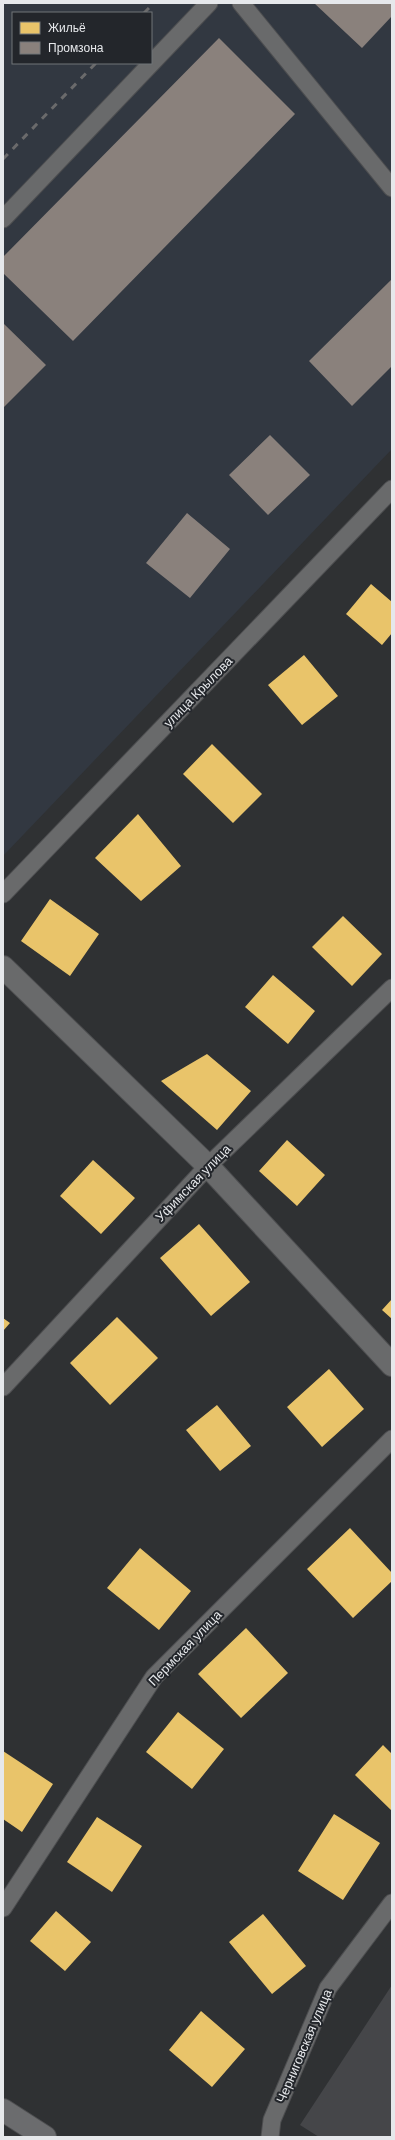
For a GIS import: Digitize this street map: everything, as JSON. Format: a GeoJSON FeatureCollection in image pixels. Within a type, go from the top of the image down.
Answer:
{"type":"FeatureCollection","features":[{"type":"Feature","properties":{"kind":"main road"},"geometry":{"type":"LineString","coordinates":[[3,2110],[45,2137]]}},
{"type":"Feature","properties":{"kind":"street"},"geometry":{"type":"LineString","coordinates":[[3,967],[208,1166],[392,1365]]}},
{"type":"Feature","properties":{"kind":"lane"},"geometry":{"type":"LineString","coordinates":[[152,63],[209,3]]}},
{"type":"Feature","properties":{"kind":"lane"},"geometry":{"type":"LineString","coordinates":[[241,3],[392,188]]}},
{"type":"Feature","properties":{"kind":"lane"},"geometry":{"type":"LineString","coordinates":[[3,219],[151,64]]}},
{"type":"Feature","properties":{"kind":"lane","name":"улица Крылова"},"geometry":{"type":"LineString","coordinates":[[3,894],[392,490]]}},
{"type":"Feature","properties":{"kind":"lane","name":"Уфимская улица"},"geometry":{"type":"LineString","coordinates":[[3,1386],[208,1166],[392,988]]}},
{"type":"Feature","properties":{"kind":"lane","name":"Пермская улица"},"geometry":{"type":"LineString","coordinates":[[3,1908],[154,1676],[392,1439]]}},
{"type":"Feature","properties":{"kind":"lane","name":"Черниговская улица"},"geometry":{"type":"LineString","coordinates":[[270,2137],[272,2120],[328,1988],[392,1903]]}},
{"type":"Feature","properties":{"kind":"shaded area"},"geometry":{"type":"Polygon","coordinates":[[[3,3],[392,3],[392,449],[3,856],[3,3]]]}},
{"type":"Feature","properties":{"kind":"building: Жильё"},"geometry":{"type":"Polygon","coordinates":[[[371,584],[392,602],[392,633],[382,645],[346,614],[371,584]]]}},
{"type":"Feature","properties":{"kind":"building: Жильё"},"geometry":{"type":"Polygon","coordinates":[[[304,655],[338,696],[302,725],[268,685],[304,655]]]}},
{"type":"Feature","properties":{"kind":"building: Жильё"},"geometry":{"type":"Polygon","coordinates":[[[212,744],[262,794],[233,823],[183,774],[212,744]]]}},
{"type":"Feature","properties":{"kind":"building: Жильё"},"geometry":{"type":"Polygon","coordinates":[[[138,814],[181,866],[141,901],[95,858],[138,814]]]}},
{"type":"Feature","properties":{"kind":"building: Жильё"},"geometry":{"type":"Polygon","coordinates":[[[50,899],[99,934],[70,976],[21,941],[50,899]]]}},
{"type":"Feature","properties":{"kind":"building: Жильё"},"geometry":{"type":"Polygon","coordinates":[[[343,916],[382,954],[352,986],[312,947],[343,916]]]}},
{"type":"Feature","properties":{"kind":"building: Жильё"},"geometry":{"type":"Polygon","coordinates":[[[273,975],[315,1011],[288,1044],[245,1007],[273,975]]]}},
{"type":"Feature","properties":{"kind":"building: Жильё"},"geometry":{"type":"Polygon","coordinates":[[[207,1054],[251,1091],[217,1130],[161,1081],[207,1054]]]}},
{"type":"Feature","properties":{"kind":"building: Жильё"},"geometry":{"type":"Polygon","coordinates":[[[287,1140],[325,1175],[297,1206],[259,1171],[287,1140]]]}},
{"type":"Feature","properties":{"kind":"building: Жильё"},"geometry":{"type":"Polygon","coordinates":[[[93,1160],[135,1198],[101,1234],[60,1196],[93,1160]]]}},
{"type":"Feature","properties":{"kind":"building: Жильё"},"geometry":{"type":"Polygon","coordinates":[[[199,1224],[250,1282],[211,1316],[160,1258],[199,1224]]]}},
{"type":"Feature","properties":{"kind":"building: Жильё"},"geometry":{"type":"Polygon","coordinates":[[[392,1299],[392,1319],[382,1310],[392,1299]]]}},
{"type":"Feature","properties":{"kind":"building: Жильё"},"geometry":{"type":"Polygon","coordinates":[[[117,1317],[158,1358],[110,1405],[70,1363],[117,1317]]]}},
{"type":"Feature","properties":{"kind":"building: Жильё"},"geometry":{"type":"Polygon","coordinates":[[[3,1318],[10,1323],[3,1331],[3,1318]]]}},
{"type":"Feature","properties":{"kind":"building: Жильё"},"geometry":{"type":"Polygon","coordinates":[[[329,1369],[364,1409],[322,1447],[287,1407],[329,1369]]]}},
{"type":"Feature","properties":{"kind":"building: Жильё"},"geometry":{"type":"Polygon","coordinates":[[[217,1405],[251,1446],[220,1471],[186,1430],[217,1405]]]}},
{"type":"Feature","properties":{"kind":"building: Жильё"},"geometry":{"type":"Polygon","coordinates":[[[350,1528],[392,1573],[392,1581],[353,1618],[307,1569],[350,1528]]]}},
{"type":"Feature","properties":{"kind":"building: Жильё"},"geometry":{"type":"Polygon","coordinates":[[[140,1548],[191,1591],[159,1630],[107,1588],[140,1548]]]}},
{"type":"Feature","properties":{"kind":"building: Жильё"},"geometry":{"type":"Polygon","coordinates":[[[246,1628],[288,1673],[241,1718],[198,1674],[246,1628]]]}},
{"type":"Feature","properties":{"kind":"building: Жильё"},"geometry":{"type":"Polygon","coordinates":[[[178,1712],[224,1749],[192,1789],[146,1752],[178,1712]]]}},
{"type":"Feature","properties":{"kind":"building: Жильё"},"geometry":{"type":"Polygon","coordinates":[[[383,1745],[392,1754],[392,1811],[355,1775],[383,1745]]]}},
{"type":"Feature","properties":{"kind":"building: Жильё"},"geometry":{"type":"Polygon","coordinates":[[[3,1751],[53,1784],[22,1832],[3,1819],[3,1751]]]}},
{"type":"Feature","properties":{"kind":"building: Жильё"},"geometry":{"type":"Polygon","coordinates":[[[334,1814],[380,1843],[343,1900],[298,1871],[334,1814]]]}},
{"type":"Feature","properties":{"kind":"building: Жильё"},"geometry":{"type":"Polygon","coordinates":[[[97,1817],[142,1846],[112,1892],[67,1862],[97,1817]]]}},
{"type":"Feature","properties":{"kind":"building: Жильё"},"geometry":{"type":"Polygon","coordinates":[[[56,1911],[91,1942],[65,1971],[30,1941],[56,1911]]]}},
{"type":"Feature","properties":{"kind":"building: Жильё"},"geometry":{"type":"Polygon","coordinates":[[[263,1914],[306,1966],[272,1994],[229,1942],[263,1914]]]}},
{"type":"Feature","properties":{"kind":"building: Жильё"},"geometry":{"type":"Polygon","coordinates":[[[201,2011],[245,2049],[212,2087],[169,2050],[201,2011]]]}},
{"type":"Feature","properties":{"kind":"building: Промзона"},"geometry":{"type":"Polygon","coordinates":[[[314,3],[392,3],[392,16],[362,48],[314,3]]]}},
{"type":"Feature","properties":{"kind":"building: Промзона"},"geometry":{"type":"Polygon","coordinates":[[[219,38],[295,114],[73,341],[3,273],[3,257],[219,38]]]}},
{"type":"Feature","properties":{"kind":"building: Промзона"},"geometry":{"type":"Polygon","coordinates":[[[392,279],[392,366],[352,406],[309,361],[392,279]]]}},
{"type":"Feature","properties":{"kind":"building: Промзона"},"geometry":{"type":"Polygon","coordinates":[[[3,323],[46,365],[3,408],[3,323]]]}},
{"type":"Feature","properties":{"kind":"building: Промзона"},"geometry":{"type":"Polygon","coordinates":[[[270,435],[310,475],[268,515],[229,475],[270,435]]]}},
{"type":"Feature","properties":{"kind":"building: Промзона"},"geometry":{"type":"Polygon","coordinates":[[[187,513],[230,549],[190,598],[146,563],[187,513]]]}},
{"type":"Feature","properties":{"kind":"building: Прочее"},"geometry":{"type":"Polygon","coordinates":[[[392,1985],[392,2137],[319,2137],[300,2125],[392,1985]]]}},
{"type":"Feature","properties":{"kind":"railway"},"geometry":{"type":"LineString","coordinates":[[145,12],[154,3]]}},
{"type":"Feature","properties":{"kind":"railway"},"geometry":{"type":"LineString","coordinates":[[3,159],[95,64]]}}]}
